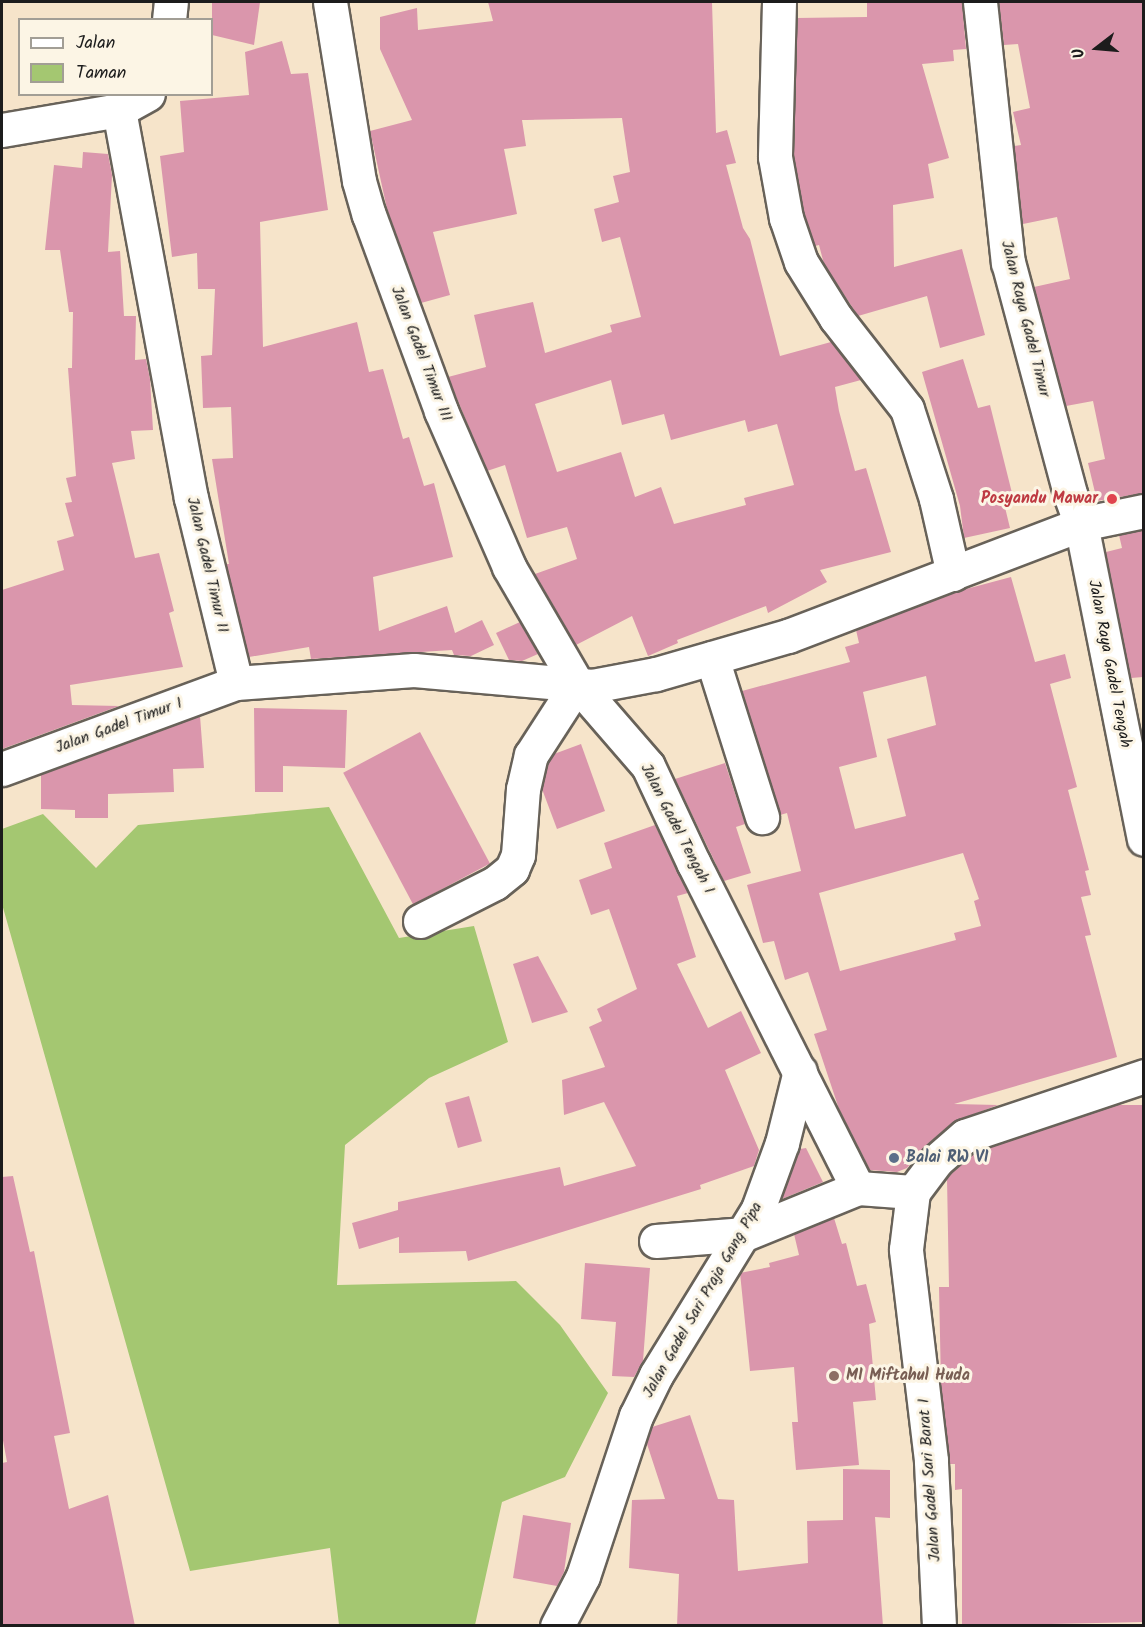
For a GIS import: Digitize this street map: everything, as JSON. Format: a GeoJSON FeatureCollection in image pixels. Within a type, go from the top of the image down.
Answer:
{"type":"FeatureCollection","features":[{"type":"Feature","properties":{"kind":"street"},"geometry":{"type":"LineString","coordinates":[[169,18],[171,2]]}},
{"type":"Feature","properties":{"kind":"street","name":"Jalan Gadel Timur III"},"geometry":{"type":"LineString","coordinates":[[330,2],[369,215],[441,411],[509,567],[577,684]]}},
{"type":"Feature","properties":{"kind":"street"},"geometry":{"type":"LineString","coordinates":[[779,2],[775,157],[786,218],[801,262],[836,318],[907,409],[936,499],[953,574]]}},
{"type":"Feature","properties":{"kind":"street","name":"Jalan Raya Gadel Timur"},"geometry":{"type":"LineString","coordinates":[[980,2],[1008,261],[1070,494],[1081,524]]}},
{"type":"Feature","properties":{"kind":"street"},"geometry":{"type":"LineString","coordinates":[[2,130],[119,111],[145,96]]}},
{"type":"Feature","properties":{"kind":"street","name":"Jalan Gadel Timur II"},"geometry":{"type":"LineString","coordinates":[[119,111],[191,498],[236,683]]}},
{"type":"Feature","properties":{"kind":"street"},"geometry":{"type":"LineString","coordinates":[[236,683],[414,670],[592,686],[645,676],[788,636],[1081,524],[1143,512]]}},
{"type":"Feature","properties":{"kind":"street","name":"Jalan Raya Gadel Tengah"},"geometry":{"type":"LineString","coordinates":[[1081,524],[1143,840]]}},
{"type":"Feature","properties":{"kind":"street"},"geometry":{"type":"LineString","coordinates":[[712,658],[762,817]]}},
{"type":"Feature","properties":{"kind":"street","name":"Jalan Gadel Timur I"},"geometry":{"type":"LineString","coordinates":[[2,769],[236,683]]}},
{"type":"Feature","properties":{"kind":"street"},"geometry":{"type":"LineString","coordinates":[[420,921],[495,883],[512,869],[518,855],[523,789],[531,755],[577,684]]}},
{"type":"Feature","properties":{"kind":"street","name":"Jalan Gadel Tengah I"},"geometry":{"type":"LineString","coordinates":[[577,684],[648,766],[858,1188]]}},
{"type":"Feature","properties":{"kind":"street","name":"Jalan Gadel Sari Praja Gang Pipa"},"geometry":{"type":"LineString","coordinates":[[557,1626],[583,1576],[636,1416],[651,1385],[745,1234],[770,1180],[800,1071]]}},
{"type":"Feature","properties":{"kind":"street"},"geometry":{"type":"LineString","coordinates":[[656,1240],[745,1234],[858,1188],[913,1192],[936,1161],[965,1136],[1143,1076]]}},
{"type":"Feature","properties":{"kind":"street","name":"Jalan Gadel Sari Barat I"},"geometry":{"type":"LineString","coordinates":[[913,1192],[906,1249],[931,1460],[939,1626]]}},
{"type":"Feature","properties":{"kind":"green space"},"geometry":{"type":"Polygon","coordinates":[[[329,807],[399,938],[474,926],[508,1042],[429,1078],[345,1145],[337,1285],[516,1281],[560,1325],[608,1393],[565,1477],[502,1502],[475,1625],[339,1625],[330,1548],[190,1571],[2,904],[2,829],[43,814],[96,868],[138,825],[329,807]]]}},
{"type":"Feature","properties":{"kind":"building"},"geometry":{"type":"Polygon","coordinates":[[[212,2],[260,2],[254,45],[213,35],[212,2]]]}},
{"type":"Feature","properties":{"kind":"building"},"geometry":{"type":"Polygon","coordinates":[[[488,2],[712,2],[716,133],[727,130],[736,163],[726,165],[743,228],[750,239],[780,356],[831,342],[861,380],[835,387],[839,411],[855,471],[866,468],[891,552],[820,570],[827,582],[768,613],[766,606],[677,640],[678,643],[648,656],[632,616],[576,645],[535,574],[577,559],[567,527],[527,538],[505,465],[487,471],[448,377],[486,367],[474,315],[533,302],[545,353],[612,332],[610,325],[641,317],[620,237],[602,242],[594,209],[619,202],[613,176],[630,172],[622,118],[522,120],[526,146],[504,149],[517,214],[433,232],[450,295],[421,303],[387,209],[370,131],[412,120],[380,49],[380,17],[417,8],[418,30],[493,21],[488,2]],[[611,380],[535,404],[557,472],[621,452],[635,497],[661,487],[674,524],[746,505],[744,498],[794,485],[777,424],[748,432],[745,420],[671,440],[664,414],[622,425],[611,380]]]}},
{"type":"Feature","properties":{"kind":"building"},"geometry":{"type":"Polygon","coordinates":[[[867,2],[962,2],[966,49],[953,50],[954,61],[922,64],[949,158],[928,164],[934,198],[893,205],[894,267],[962,249],[985,335],[940,348],[927,296],[858,316],[824,264],[819,245],[815,246],[804,213],[794,156],[797,18],[867,17],[867,2]]]}},
{"type":"Feature","properties":{"kind":"building"},"geometry":{"type":"Polygon","coordinates":[[[999,2],[1143,2],[1143,493],[1097,501],[1088,463],[1105,459],[1093,401],[1066,406],[1034,287],[1070,279],[1057,217],[1023,224],[1014,146],[1021,145],[1013,112],[1030,108],[1018,44],[1004,45],[999,2]]]}},
{"type":"Feature","properties":{"kind":"building"},"geometry":{"type":"Polygon","coordinates":[[[282,41],[291,74],[308,73],[328,210],[260,222],[263,347],[357,322],[369,372],[383,369],[403,439],[409,437],[424,486],[434,483],[453,557],[373,577],[379,631],[447,606],[455,633],[482,620],[494,645],[471,656],[454,655],[452,650],[311,659],[309,647],[249,657],[226,564],[229,564],[212,459],[233,458],[231,407],[203,408],[201,356],[212,355],[215,289],[198,289],[197,253],[172,257],[160,156],[184,152],[180,101],[249,95],[245,52],[282,41]]]}},
{"type":"Feature","properties":{"kind":"building"},"geometry":{"type":"Polygon","coordinates":[[[83,152],[108,154],[112,175],[108,252],[120,251],[124,316],[136,316],[135,360],[146,359],[150,379],[153,430],[131,431],[135,459],[112,463],[135,558],[159,553],[174,611],[169,613],[183,667],[70,685],[72,705],[119,706],[2,749],[2,590],[64,570],[57,541],[74,536],[65,503],[72,502],[66,478],[76,476],[68,368],[72,368],[73,312],[69,312],[60,250],[45,250],[54,165],[82,168],[83,152]]]}},
{"type":"Feature","properties":{"kind":"building"},"geometry":{"type":"Polygon","coordinates":[[[963,359],[978,408],[990,405],[1012,493],[1002,495],[1010,528],[964,538],[960,506],[922,372],[963,359]]]}},
{"type":"Feature","properties":{"kind":"building"},"geometry":{"type":"Polygon","coordinates":[[[1143,530],[1143,677],[1131,678],[1106,552],[1122,548],[1119,535],[1143,530]]]}},
{"type":"Feature","properties":{"kind":"building"},"geometry":{"type":"Polygon","coordinates":[[[1011,577],[1035,662],[1065,654],[1071,678],[1050,684],[1077,787],[1068,790],[1089,870],[1085,871],[1091,895],[1081,897],[1091,935],[1085,936],[1117,1057],[954,1104],[998,1105],[953,1122],[924,1147],[907,1168],[897,1172],[870,1170],[839,1109],[814,1034],[827,1030],[808,972],[785,980],[774,941],[763,943],[747,885],[801,871],[787,813],[780,815],[742,691],[850,662],[845,647],[859,643],[856,630],[955,592],[1011,577]],[[926,676],[863,692],[877,757],[839,767],[855,829],[906,816],[887,739],[936,725],[926,676]],[[963,853],[819,893],[840,971],[956,940],[954,933],[981,926],[974,901],[979,899],[963,853]]]}},
{"type":"Feature","properties":{"kind":"building"},"geometry":{"type":"Polygon","coordinates":[[[520,622],[538,654],[522,661],[509,660],[496,633],[520,622]]]}},
{"type":"Feature","properties":{"kind":"building"},"geometry":{"type":"Polygon","coordinates":[[[254,708],[347,710],[345,768],[283,766],[283,792],[255,792],[254,708]]]}},
{"type":"Feature","properties":{"kind":"building"},"geometry":{"type":"Polygon","coordinates":[[[200,716],[204,768],[173,769],[174,792],[108,794],[108,818],[75,818],[75,810],[41,809],[41,775],[200,716]]]}},
{"type":"Feature","properties":{"kind":"building"},"geometry":{"type":"Polygon","coordinates":[[[420,732],[490,864],[413,904],[343,773],[420,732]]]}},
{"type":"Feature","properties":{"kind":"building"},"geometry":{"type":"Polygon","coordinates":[[[581,744],[605,811],[557,829],[542,789],[549,762],[554,754],[581,744]]]}},
{"type":"Feature","properties":{"kind":"building"},"geometry":{"type":"Polygon","coordinates":[[[725,763],[745,824],[736,827],[751,873],[724,881],[675,779],[725,763]]]}},
{"type":"Feature","properties":{"kind":"building"},"geometry":{"type":"Polygon","coordinates":[[[655,825],[688,893],[677,896],[696,957],[677,964],[708,1028],[741,1011],[761,1053],[725,1070],[759,1150],[754,1166],[700,1185],[701,1189],[468,1261],[466,1251],[399,1253],[399,1237],[359,1249],[352,1223],[398,1210],[398,1202],[560,1167],[564,1186],[636,1166],[604,1102],[564,1115],[562,1080],[605,1067],[589,1027],[602,1021],[597,1009],[637,989],[609,909],[591,915],[579,880],[612,868],[604,843],[655,825]]]}},
{"type":"Feature","properties":{"kind":"building"},"geometry":{"type":"Polygon","coordinates":[[[538,956],[568,1012],[532,1023],[513,964],[538,956]]]}},
{"type":"Feature","properties":{"kind":"building"},"geometry":{"type":"Polygon","coordinates":[[[469,1096],[482,1141],[458,1148],[445,1103],[469,1096]]]}},
{"type":"Feature","properties":{"kind":"building"},"geometry":{"type":"Polygon","coordinates":[[[1116,1105],[1143,1105],[1143,1622],[962,1626],[962,1489],[955,1490],[955,1464],[950,1464],[941,1385],[939,1287],[949,1287],[947,1178],[974,1153],[1116,1105]]]}},
{"type":"Feature","properties":{"kind":"building"},"geometry":{"type":"Polygon","coordinates":[[[806,1148],[823,1182],[782,1199],[800,1149],[806,1148]]]}},
{"type":"Feature","properties":{"kind":"building"},"geometry":{"type":"Polygon","coordinates":[[[13,1176],[30,1252],[34,1251],[70,1433],[54,1436],[69,1509],[108,1495],[135,1626],[2,1626],[2,1463],[7,1462],[2,1435],[2,1177],[13,1176]]]}},
{"type":"Feature","properties":{"kind":"building"},"geometry":{"type":"Polygon","coordinates":[[[834,1218],[842,1244],[846,1243],[857,1286],[866,1284],[876,1322],[869,1324],[876,1400],[853,1402],[859,1465],[796,1470],[792,1422],[798,1422],[794,1367],[750,1371],[740,1273],[770,1267],[769,1263],[799,1255],[794,1234],[834,1218]]]}},
{"type":"Feature","properties":{"kind":"building"},"geometry":{"type":"Polygon","coordinates":[[[585,1263],[650,1268],[643,1361],[634,1377],[612,1376],[616,1322],[581,1319],[585,1263]]]}},
{"type":"Feature","properties":{"kind":"building"},"geometry":{"type":"Polygon","coordinates":[[[690,1415],[718,1499],[734,1500],[738,1571],[808,1563],[807,1521],[843,1520],[843,1469],[890,1470],[890,1518],[875,1517],[883,1626],[677,1626],[679,1574],[629,1568],[632,1500],[665,1499],[647,1444],[652,1427],[690,1415]]]}},
{"type":"Feature","properties":{"kind":"building"},"geometry":{"type":"Polygon","coordinates":[[[523,1515],[571,1523],[564,1572],[557,1586],[513,1578],[523,1515]]]}},
{"type":"Feature","properties":{"kind":"place","name":"Posyandu Mawar"},"geometry":{"type":"Point","coordinates":[1112,499]}},
{"type":"Feature","properties":{"kind":"place","name":"Balai RW VI"},"geometry":{"type":"Point","coordinates":[894,1158]}},
{"type":"Feature","properties":{"kind":"place","name":"MI Miftahul Huda"},"geometry":{"type":"Point","coordinates":[834,1376]}}]}
